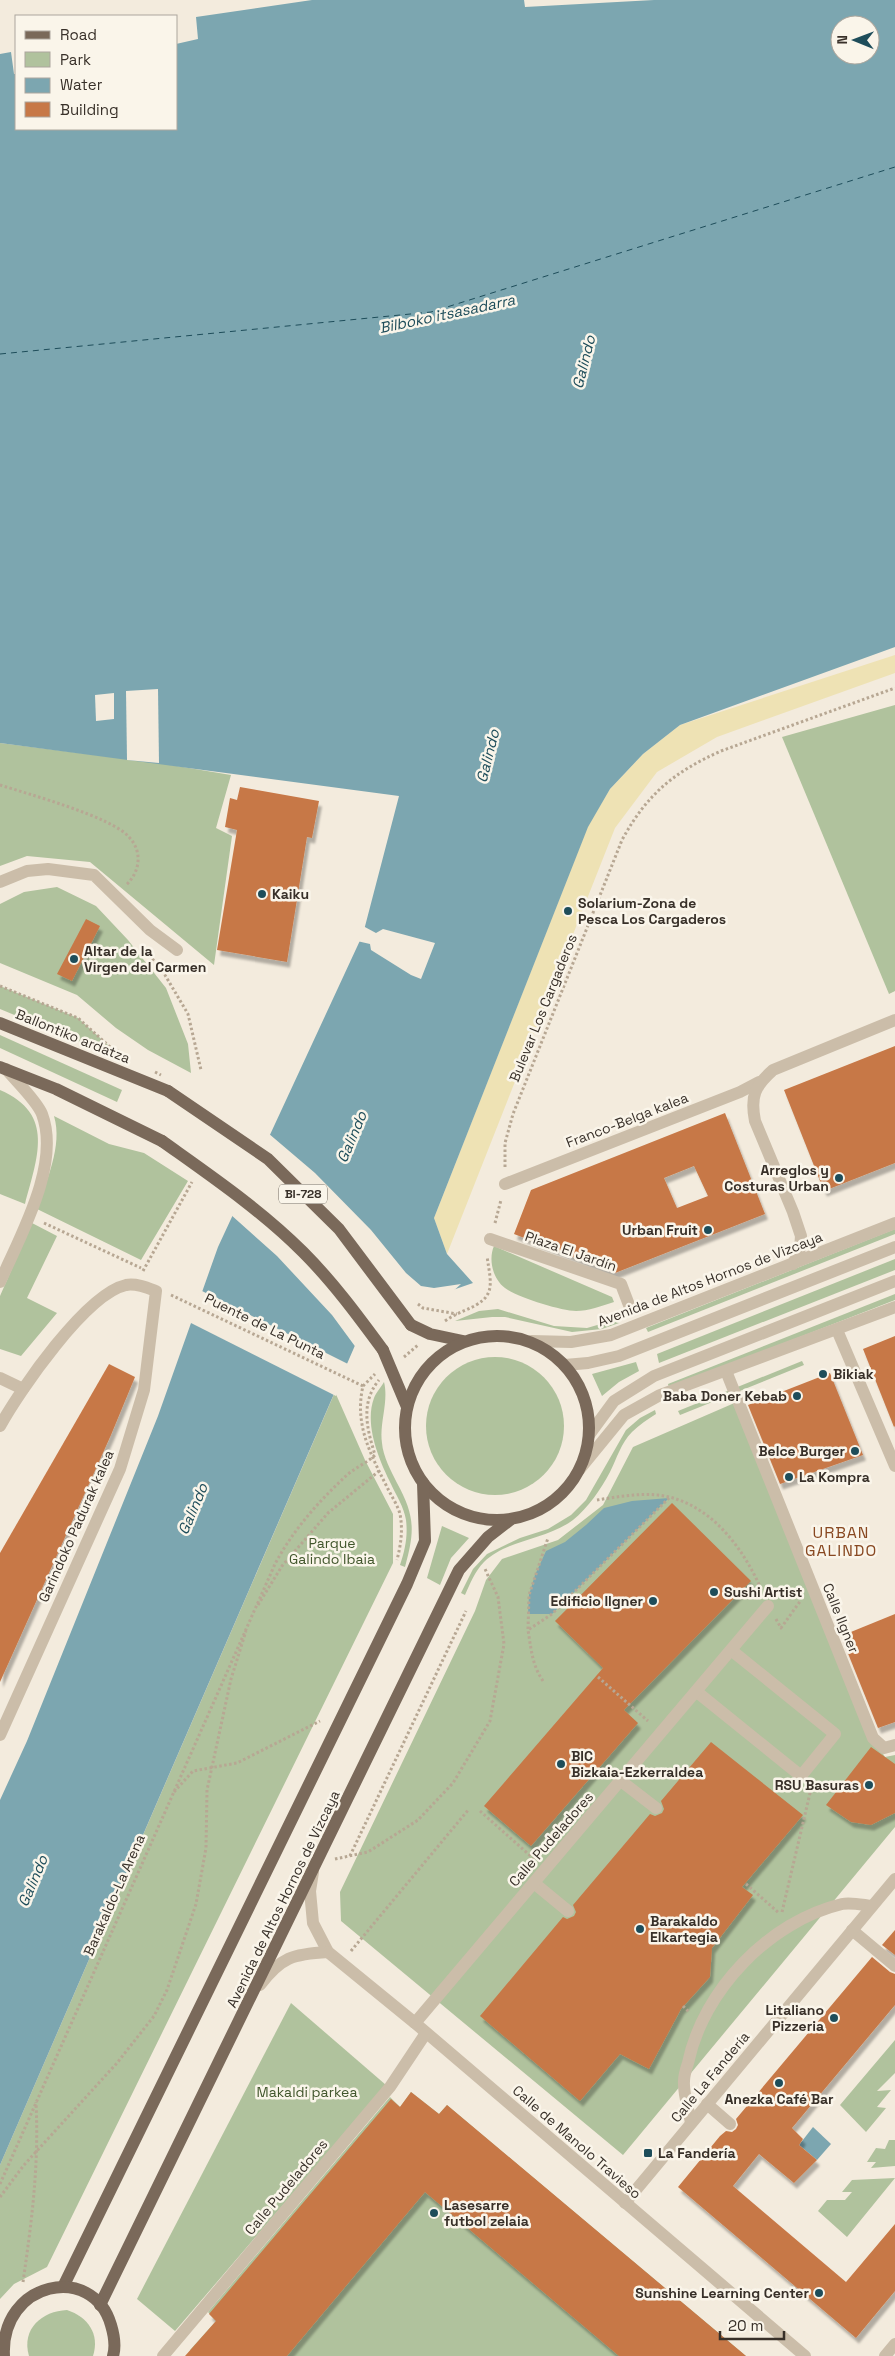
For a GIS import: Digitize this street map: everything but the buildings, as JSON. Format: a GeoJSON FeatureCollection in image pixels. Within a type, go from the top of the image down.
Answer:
{"type":"FeatureCollection","features":[{"type":"Feature","properties":{"kind":"main road","name":"Ballontiko ardatza"},"geometry":{"type":"LineString","coordinates":[[0,1023],[168,1091],[268,1159],[339,1229],[411,1325],[430,1334],[463,1341]]}},
{"type":"Feature","properties":{"kind":"main road"},"geometry":{"type":"LineString","coordinates":[[3,1068],[56,1090],[162,1141],[232,1191],[303,1252],[349,1304],[383,1350],[407,1406]]}},
{"type":"Feature","properties":{"kind":"main road"},"geometry":{"type":"LineString","coordinates":[[485,1336],[501,1336],[531,1341],[550,1351],[565,1365],[580,1386],[588,1410],[589,1436],[586,1453],[579,1470],[562,1494],[538,1511],[510,1520],[485,1520],[461,1513],[440,1501],[422,1483],[410,1460],[404,1433],[407,1406],[418,1379],[437,1356],[463,1341],[485,1336]]}},
{"type":"Feature","properties":{"kind":"main road","name":"Avenida de Altos Hornos de Vizcaya"},"geometry":{"type":"LineString","coordinates":[[63,2287],[407,1584],[425,1541],[422,1483]]}},
{"type":"Feature","properties":{"kind":"main road","name":"Avenida de Altos Hornos de Vizcaya"},"geometry":{"type":"LineString","coordinates":[[100,2305],[254,1994],[459,1570],[488,1537],[510,1520]]}},
{"type":"Feature","properties":{"kind":"main road"},"geometry":{"type":"LineString","coordinates":[[4,2356],[4,2329],[10,2315],[20,2303],[40,2291],[63,2287],[77,2290],[90,2296],[100,2305],[110,2320],[115,2355]]}},
{"type":"Feature","properties":{"kind":"street"},"geometry":{"type":"LineString","coordinates":[[0,882],[26,871],[48,869],[94,875],[150,930],[177,950]]}},
{"type":"Feature","properties":{"kind":"street","name":"Franco-Belga kalea"},"geometry":{"type":"LineString","coordinates":[[505,1184],[740,1092],[759,1082],[773,1070],[895,1020]]}},
{"type":"Feature","properties":{"kind":"street"},"geometry":{"type":"LineString","coordinates":[[0,1282],[36,1197],[47,1152],[47,1134],[42,1113],[3,1068]]}},
{"type":"Feature","properties":{"kind":"street"},"geometry":{"type":"LineString","coordinates":[[759,1082],[752,1108],[755,1121],[801,1236],[800,1249],[793,1264]]}},
{"type":"Feature","properties":{"kind":"street","name":"Avenida de Altos Hornos de Vizcaya"},"geometry":{"type":"LineString","coordinates":[[531,1341],[571,1342],[611,1335],[895,1223]]}},
{"type":"Feature","properties":{"kind":"street","name":"Plaza El Jardín"},"geometry":{"type":"LineString","coordinates":[[490,1239],[621,1284],[629,1305]]}},
{"type":"Feature","properties":{"kind":"street"},"geometry":{"type":"LineString","coordinates":[[565,1365],[588,1363],[619,1356],[895,1247]]}},
{"type":"Feature","properties":{"kind":"street"},"geometry":{"type":"LineString","coordinates":[[589,1436],[614,1401],[654,1376],[895,1281]]}},
{"type":"Feature","properties":{"kind":"street"},"geometry":{"type":"LineString","coordinates":[[0,1426],[23,1389],[57,1344],[101,1298],[127,1285],[142,1286]]}},
{"type":"Feature","properties":{"kind":"street","name":"Garindoko Padurak kalea"},"geometry":{"type":"LineString","coordinates":[[0,1734],[120,1468],[144,1390],[156,1291],[142,1286]]}},
{"type":"Feature","properties":{"kind":"street"},"geometry":{"type":"LineString","coordinates":[[579,1470],[624,1415],[660,1395],[895,1307]]}},
{"type":"Feature","properties":{"kind":"street"},"geometry":{"type":"LineString","coordinates":[[837,1330],[895,1466]]}},
{"type":"Feature","properties":{"kind":"street","name":"Calle Ilgner"},"geometry":{"type":"LineString","coordinates":[[726,1371],[873,1738],[890,1747]]}},
{"type":"Feature","properties":{"kind":"street"},"geometry":{"type":"LineString","coordinates":[[0,1378],[23,1389]]}},
{"type":"Feature","properties":{"kind":"street","name":"Calle Pudeladores"},"geometry":{"type":"LineString","coordinates":[[414,2023],[698,1692],[768,1606]]}},
{"type":"Feature","properties":{"kind":"street"},"geometry":{"type":"LineString","coordinates":[[698,1692],[801,1776],[814,1761],[835,1734],[731,1650]]}},
{"type":"Feature","properties":{"kind":"street"},"geometry":{"type":"LineString","coordinates":[[621,1781],[656,1808]]}},
{"type":"Feature","properties":{"kind":"street","name":"Calle de Manolo Travieso"},"geometry":{"type":"LineString","coordinates":[[315,1868],[310,1891],[313,1923],[328,1952],[426,2033],[805,2356]]}},
{"type":"Feature","properties":{"kind":"street","name":"Calle La Fandería"},"geometry":{"type":"LineString","coordinates":[[625,2203],[895,1879]]}},
{"type":"Feature","properties":{"kind":"street"},"geometry":{"type":"LineString","coordinates":[[534,1883],[568,1911]]}},
{"type":"Feature","properties":{"kind":"street"},"geometry":{"type":"LineString","coordinates":[[691,2123],[684,2082],[692,2044],[710,2005],[738,1969],[766,1943],[793,1923],[844,1903],[872,1906]]}},
{"type":"Feature","properties":{"kind":"street"},"geometry":{"type":"LineString","coordinates":[[852,1930],[895,1966]]}},
{"type":"Feature","properties":{"kind":"street"},"geometry":{"type":"LineString","coordinates":[[254,1994],[272,1969],[283,1961],[308,1954],[328,1952]]}},
{"type":"Feature","properties":{"kind":"street","name":"Calle Pudeladores"},"geometry":{"type":"LineString","coordinates":[[163,2356],[390,2087],[426,2033]]}},
{"type":"Feature","properties":{"kind":"street"},"geometry":{"type":"LineString","coordinates":[[707,2104],[730,2124]]}},
{"type":"Feature","properties":{"kind":"street"},"geometry":{"type":"LineString","coordinates":[[885,2356],[895,2344]]}},
{"type":"Feature","properties":{"kind":"path","name":"Bulevar Los Cargaderos"},"geometry":{"type":"LineString","coordinates":[[490,1239],[505,1184],[505,1143],[513,1114],[622,840],[647,802],[664,784],[681,771],[721,751],[895,688]]}},
{"type":"Feature","properties":{"kind":"path"},"geometry":{"type":"LineString","coordinates":[[0,786],[78,811],[116,826],[129,836],[135,845],[138,856],[137,869],[133,877],[116,895]]}},
{"type":"Feature","properties":{"kind":"path"},"geometry":{"type":"LineString","coordinates":[[140,944],[165,975],[188,1014],[201,1070]]}},
{"type":"Feature","properties":{"kind":"path"},"geometry":{"type":"LineString","coordinates":[[0,986],[78,1018],[109,1046],[126,1055]]}},
{"type":"Feature","properties":{"kind":"path"},"geometry":{"type":"LineString","coordinates":[[142,1286],[144,1269],[197,1174]]}},
{"type":"Feature","properties":{"kind":"path"},"geometry":{"type":"LineString","coordinates":[[42,1222],[144,1269]]}},
{"type":"Feature","properties":{"kind":"path"},"geometry":{"type":"LineString","coordinates":[[448,1319],[482,1304],[488,1296],[490,1274]]}},
{"type":"Feature","properties":{"kind":"path","name":"Puente de La Punta"},"geometry":{"type":"LineString","coordinates":[[173,1295],[363,1386]]}},
{"type":"Feature","properties":{"kind":"path"},"geometry":{"type":"LineString","coordinates":[[379,1370],[363,1386],[359,1404],[361,1423],[372,1457],[400,1513],[402,1540],[395,1568]]}},
{"type":"Feature","properties":{"kind":"path"},"geometry":{"type":"LineString","coordinates":[[0,2197],[38,2150],[117,2063],[154,2016],[167,1990],[196,1904],[206,1848],[207,1790],[211,1768],[231,1679],[251,1616],[284,1546],[309,1514],[349,1473],[375,1455],[366,1417],[373,1387],[382,1376]]}},
{"type":"Feature","properties":{"kind":"path"},"geometry":{"type":"LineString","coordinates":[[251,1616],[282,1566],[328,1513],[379,1471]]}},
{"type":"Feature","properties":{"kind":"path"},"geometry":{"type":"LineString","coordinates":[[597,1500],[650,1495],[692,1505],[716,1522],[737,1547],[755,1573],[768,1606],[781,1628],[812,1585]]}},
{"type":"Feature","properties":{"kind":"path"},"geometry":{"type":"LineString","coordinates":[[528,1630],[552,1614],[669,1498]]}},
{"type":"Feature","properties":{"kind":"path"},"geometry":{"type":"LineString","coordinates":[[543,1681],[536,1671],[532,1656],[528,1630],[529,1595],[548,1538]]}},
{"type":"Feature","properties":{"kind":"path"},"geometry":{"type":"LineString","coordinates":[[315,1868],[368,1852],[418,1820],[453,1783],[490,1721],[504,1644],[498,1597],[485,1569]]}},
{"type":"Feature","properties":{"kind":"path"},"geometry":{"type":"LineString","coordinates":[[350,1856],[466,1611]]}},
{"type":"Feature","properties":{"kind":"path","name":"Barakaldo-La Arena"},"geometry":{"type":"LineString","coordinates":[[0,2184],[251,1616]]}},
{"type":"Feature","properties":{"kind":"path"},"geometry":{"type":"LineString","coordinates":[[598,1677],[662,1733]]}},
{"type":"Feature","properties":{"kind":"path"},"geometry":{"type":"LineString","coordinates":[[171,1794],[193,1772],[237,1763],[320,1722],[324,1713]]}},
{"type":"Feature","properties":{"kind":"path"},"geometry":{"type":"LineString","coordinates":[[746,1884],[782,1915],[813,1782]]}},
{"type":"Feature","properties":{"kind":"path"},"geometry":{"type":"LineString","coordinates":[[341,1963],[469,1808]]}},
{"type":"Feature","properties":{"kind":"path"},"geometry":{"type":"LineString","coordinates":[[480,1811],[546,1869]]}},
{"type":"Feature","properties":{"kind":"path"},"geometry":{"type":"LineString","coordinates":[[20,2303],[36,2187],[38,2150],[36,2100]]}},
{"type":"Feature","properties":{"kind":"green space"},"geometry":{"type":"Polygon","coordinates":[[[895,705],[895,991],[889,994],[782,737],[895,705]]]}},
{"type":"Feature","properties":{"kind":"green space"},"geometry":{"type":"Polygon","coordinates":[[[0,743],[159,763],[231,775],[216,828],[232,836],[214,965],[90,862],[27,856],[0,866],[0,743]]]}},
{"type":"Feature","properties":{"kind":"green space"},"geometry":{"type":"Polygon","coordinates":[[[57,887],[96,906],[128,940],[166,988],[188,1044],[191,1073],[148,1050],[116,1028],[77,995],[0,963],[0,904],[24,892],[57,887]]]}},
{"type":"Feature","properties":{"kind":"green space"},"geometry":{"type":"Polygon","coordinates":[[[0,986],[78,1018],[109,1046],[99,1050],[0,1009],[0,986]]]}},
{"type":"Feature","properties":{"kind":"green space"},"geometry":{"type":"Polygon","coordinates":[[[0,1035],[122,1090],[117,1102],[0,1048],[0,1035]]]}},
{"type":"Feature","properties":{"kind":"green space"},"geometry":{"type":"Polygon","coordinates":[[[0,1090],[18,1100],[29,1111],[36,1124],[37,1154],[25,1204],[0,1194],[0,1090]]]}},
{"type":"Feature","properties":{"kind":"green space"},"geometry":{"type":"Polygon","coordinates":[[[54,1116],[109,1144],[144,1153],[188,1181],[141,1260],[37,1209],[55,1151],[56,1127],[54,1116]]]}},
{"type":"Feature","properties":{"kind":"green space"},"geometry":{"type":"Polygon","coordinates":[[[32,1223],[57,1236],[27,1298],[57,1313],[21,1356],[0,1349],[0,1296],[32,1223]]]}},
{"type":"Feature","properties":{"kind":"green space"},"geometry":{"type":"Polygon","coordinates":[[[895,1229],[895,1234],[648,1332],[646,1328],[895,1229]]]}},
{"type":"Feature","properties":{"kind":"green space"},"geometry":{"type":"Polygon","coordinates":[[[494,1246],[612,1297],[614,1302],[576,1311],[550,1306],[511,1292],[497,1280],[492,1263],[494,1246]]]}},
{"type":"Feature","properties":{"kind":"green space"},"geometry":{"type":"Polygon","coordinates":[[[895,1259],[895,1270],[659,1363],[657,1354],[895,1259]]]}},
{"type":"Feature","properties":{"kind":"green space"},"geometry":{"type":"Polygon","coordinates":[[[895,1294],[895,1300],[669,1388],[668,1384],[895,1294]]]}},
{"type":"Feature","properties":{"kind":"green space"},"geometry":{"type":"Polygon","coordinates":[[[498,1309],[554,1326],[587,1328],[611,1321],[619,1323],[602,1329],[572,1332],[505,1317],[455,1321],[479,1311],[498,1309]]]}},
{"type":"Feature","properties":{"kind":"green space"},"geometry":{"type":"Polygon","coordinates":[[[495,1357],[509,1358],[522,1362],[534,1368],[544,1377],[553,1387],[559,1399],[563,1412],[563,1440],[559,1453],[553,1465],[544,1475],[534,1484],[522,1490],[509,1494],[495,1495],[481,1494],[468,1490],[456,1484],[446,1475],[437,1465],[431,1453],[427,1440],[426,1426],[427,1412],[431,1399],[437,1387],[446,1377],[456,1368],[468,1362],[481,1358],[495,1357]]]}},
{"type":"Feature","properties":{"kind":"green space"},"geometry":{"type":"Polygon","coordinates":[[[802,1361],[804,1365],[680,1415],[678,1411],[802,1361]]]}},
{"type":"Feature","properties":{"kind":"green space"},"geometry":{"type":"Polygon","coordinates":[[[636,1362],[639,1371],[619,1382],[602,1396],[592,1374],[636,1362]]]}},
{"type":"Feature","properties":{"kind":"green space"},"geometry":{"type":"Polygon","coordinates":[[[384,1382],[385,1397],[381,1435],[383,1448],[407,1505],[412,1524],[405,1567],[400,1565],[405,1548],[407,1526],[405,1515],[382,1464],[372,1431],[371,1408],[375,1396],[384,1382]]]}},
{"type":"Feature","properties":{"kind":"green space","name":"Parque Galindo Ibaia"},"geometry":{"type":"Polygon","coordinates":[[[335,1392],[365,1460],[393,1514],[393,1563],[47,2267],[14,2284],[0,2299],[0,2165],[335,1392]]]}},
{"type":"Feature","properties":{"kind":"green space"},"geometry":{"type":"Polygon","coordinates":[[[739,1401],[873,1738],[885,1757],[895,1755],[895,1827],[623,2155],[341,1921],[340,1892],[475,1611],[486,1580],[502,1559],[558,1540],[603,1505],[633,1447],[739,1401]]]}},
{"type":"Feature","properties":{"kind":"green space"},"geometry":{"type":"Polygon","coordinates":[[[655,1410],[656,1414],[628,1436],[603,1485],[579,1515],[562,1527],[494,1554],[478,1569],[465,1595],[461,1593],[473,1569],[487,1554],[520,1538],[548,1529],[571,1515],[586,1500],[626,1430],[640,1418],[655,1410]]]}},
{"type":"Feature","properties":{"kind":"green space"},"geometry":{"type":"Polygon","coordinates":[[[442,1526],[469,1538],[451,1558],[440,1585],[427,1578],[442,1526]]]}},
{"type":"Feature","properties":{"kind":"green space","name":"Makaldi parkea"},"geometry":{"type":"Polygon","coordinates":[[[291,2003],[386,2085],[175,2331],[137,2299],[291,2003]]]}},
{"type":"Feature","properties":{"kind":"green space"},"geometry":{"type":"Polygon","coordinates":[[[895,2040],[895,2073],[877,2091],[891,2090],[877,2107],[886,2108],[866,2132],[840,2105],[895,2040]]]}},
{"type":"Feature","properties":{"kind":"green space","name":"Lasesarre futbol zelaia"},"geometry":{"type":"Polygon","coordinates":[[[411,2092],[439,2114],[447,2105],[746,2356],[197,2356],[190,2350],[216,2321],[208,2312],[390,2097],[400,2107],[411,2092]]]}},
{"type":"Feature","properties":{"kind":"green space"},"geometry":{"type":"Polygon","coordinates":[[[889,2140],[895,2140],[895,2166],[871,2168],[876,2162],[867,2162],[876,2148],[885,2149],[889,2140]]]}},
{"type":"Feature","properties":{"kind":"green space"},"geometry":{"type":"Polygon","coordinates":[[[895,2178],[847,2237],[818,2211],[827,2200],[845,2200],[852,2192],[842,2192],[852,2180],[895,2178]]]}},
{"type":"Feature","properties":{"kind":"green space"},"geometry":{"type":"Polygon","coordinates":[[[67,2310],[81,2317],[90,2327],[95,2341],[93,2356],[29,2356],[28,2338],[36,2323],[49,2314],[67,2310]]]}},
{"type":"Feature","properties":{"kind":"sand","name":"Solarium-Zona de Pesca Los Cargaderos"},"geometry":{"type":"Polygon","coordinates":[[[895,655],[895,673],[717,737],[657,772],[615,828],[447,1254],[434,1218],[588,826],[610,789],[643,754],[680,725],[895,655]]]}},
{"type":"Feature","properties":{"kind":"water"},"geometry":{"type":"Polygon","coordinates":[[[312,0],[524,0],[525,7],[654,0],[895,0],[895,647],[680,725],[643,754],[610,789],[588,827],[434,1218],[447,1254],[473,1283],[366,1320],[0,2165],[0,1800],[27,1741],[158,1416],[218,1247],[363,934],[399,796],[0,743],[0,54],[11,52],[15,74],[15,130],[178,130],[178,44],[198,39],[196,17],[312,0]]]}},
{"type":"Feature","properties":{"kind":"water"},"geometry":{"type":"Polygon","coordinates":[[[669,1498],[552,1614],[528,1614],[529,1595],[535,1575],[546,1551],[565,1542],[604,1508],[632,1501],[669,1498]]]}},
{"type":"Feature","properties":{"kind":"water"},"geometry":{"type":"Polygon","coordinates":[[[813,2127],[831,2144],[817,2160],[799,2145],[813,2127]]]}},
{"type":"Feature","properties":{"kind":"pier"},"geometry":{"type":"Polygon","coordinates":[[[158,689],[159,763],[127,760],[126,691],[158,689]]]}},
{"type":"Feature","properties":{"kind":"pier"},"geometry":{"type":"Polygon","coordinates":[[[114,693],[114,719],[96,721],[95,695],[114,693]]]}},
{"type":"Feature","properties":{"kind":"pier"},"geometry":{"type":"Polygon","coordinates":[[[363,926],[376,933],[383,929],[435,943],[421,979],[411,975],[371,950],[370,944],[357,941],[363,926]]]}},
{"type":"Feature","properties":{"kind":"pier"},"geometry":{"type":"Polygon","coordinates":[[[268,1133],[315,1173],[371,1230],[406,1273],[421,1286],[434,1288],[461,1284],[450,1294],[368,1322],[357,1349],[332,1315],[277,1256],[230,1214],[268,1133]]]}},
{"type":"Feature","properties":{"kind":"pier"},"geometry":{"type":"Polygon","coordinates":[[[200,1290],[350,1365],[336,1396],[189,1322],[200,1290]]]}},
{"type":"Feature","properties":{"kind":"ferry route"},"geometry":{"type":"LineString","coordinates":[[0,354],[431,312],[895,167]]}},
{"type":"Feature","properties":{"kind":"place","name":"Kaiku"},"geometry":{"type":"Point","coordinates":[262,894]}},
{"type":"Feature","properties":{"kind":"place","name":"Solarium-Zona de Pesca Los Cargaderos"},"geometry":{"type":"Point","coordinates":[568,911]}},
{"type":"Feature","properties":{"kind":"place","name":"Altar de la Virgen del Carmen"},"geometry":{"type":"Point","coordinates":[74,959]}},
{"type":"Feature","properties":{"kind":"place","name":"Arreglos y Costuras Urban"},"geometry":{"type":"Point","coordinates":[839,1178]}},
{"type":"Feature","properties":{"kind":"place","name":"Urban Fruit"},"geometry":{"type":"Point","coordinates":[708,1230]}},
{"type":"Feature","properties":{"kind":"place","name":"Bikiak"},"geometry":{"type":"Point","coordinates":[823,1374]}},
{"type":"Feature","properties":{"kind":"place","name":"Baba Doner Kebab"},"geometry":{"type":"Point","coordinates":[797,1396]}},
{"type":"Feature","properties":{"kind":"place","name":"Belce Burger"},"geometry":{"type":"Point","coordinates":[855,1451]}},
{"type":"Feature","properties":{"kind":"place","name":"La Kompra"},"geometry":{"type":"Point","coordinates":[789,1477]}},
{"type":"Feature","properties":{"kind":"place","name":"Sushi Artist"},"geometry":{"type":"Point","coordinates":[714,1592]}},
{"type":"Feature","properties":{"kind":"place","name":"Edificio Ilgner"},"geometry":{"type":"Point","coordinates":[653,1601]}},
{"type":"Feature","properties":{"kind":"place","name":"BIC Bizkaia-Ezkerraldea"},"geometry":{"type":"Point","coordinates":[561,1764]}},
{"type":"Feature","properties":{"kind":"place","name":"RSU Basuras"},"geometry":{"type":"Point","coordinates":[869,1785]}},
{"type":"Feature","properties":{"kind":"place","name":"Barakaldo Elkartegia"},"geometry":{"type":"Point","coordinates":[640,1929]}},
{"type":"Feature","properties":{"kind":"place","name":"Litaliano Pizzeria"},"geometry":{"type":"Point","coordinates":[834,2018]}},
{"type":"Feature","properties":{"kind":"place","name":"Anezka Café Bar"},"geometry":{"type":"Point","coordinates":[779,2083]}},
{"type":"Feature","properties":{"kind":"place","name":"La Fandería"},"geometry":{"type":"Point","coordinates":[648,2153]}},
{"type":"Feature","properties":{"kind":"place","name":"Lasesarre futbol zelaia"},"geometry":{"type":"Point","coordinates":[434,2213]}},
{"type":"Feature","properties":{"kind":"place","name":"Sunshine Learning Center"},"geometry":{"type":"Point","coordinates":[819,2293]}},
{"type":"Feature","properties":{"kind":"district","name":"URBAN GALINDO"},"geometry":{"type":"Point","coordinates":[841,1541]}},
{"type":"Feature","properties":{"kind":"water label","name":"Bilboko itsasadarra"},"geometry":{"type":"Point","coordinates":[447,314]}},
{"type":"Feature","properties":{"kind":"water label","name":"Galindo"},"geometry":{"type":"Point","coordinates":[584,362]}},
{"type":"Feature","properties":{"kind":"water label","name":"Galindo"},"geometry":{"type":"Point","coordinates":[488,756]}},
{"type":"Feature","properties":{"kind":"water label","name":"Galindo"},"geometry":{"type":"Point","coordinates":[352,1137]}},
{"type":"Feature","properties":{"kind":"water label","name":"Galindo"},"geometry":{"type":"Point","coordinates":[193,1509]}},
{"type":"Feature","properties":{"kind":"water label","name":"Galindo"},"geometry":{"type":"Point","coordinates":[33,1881]}}]}
